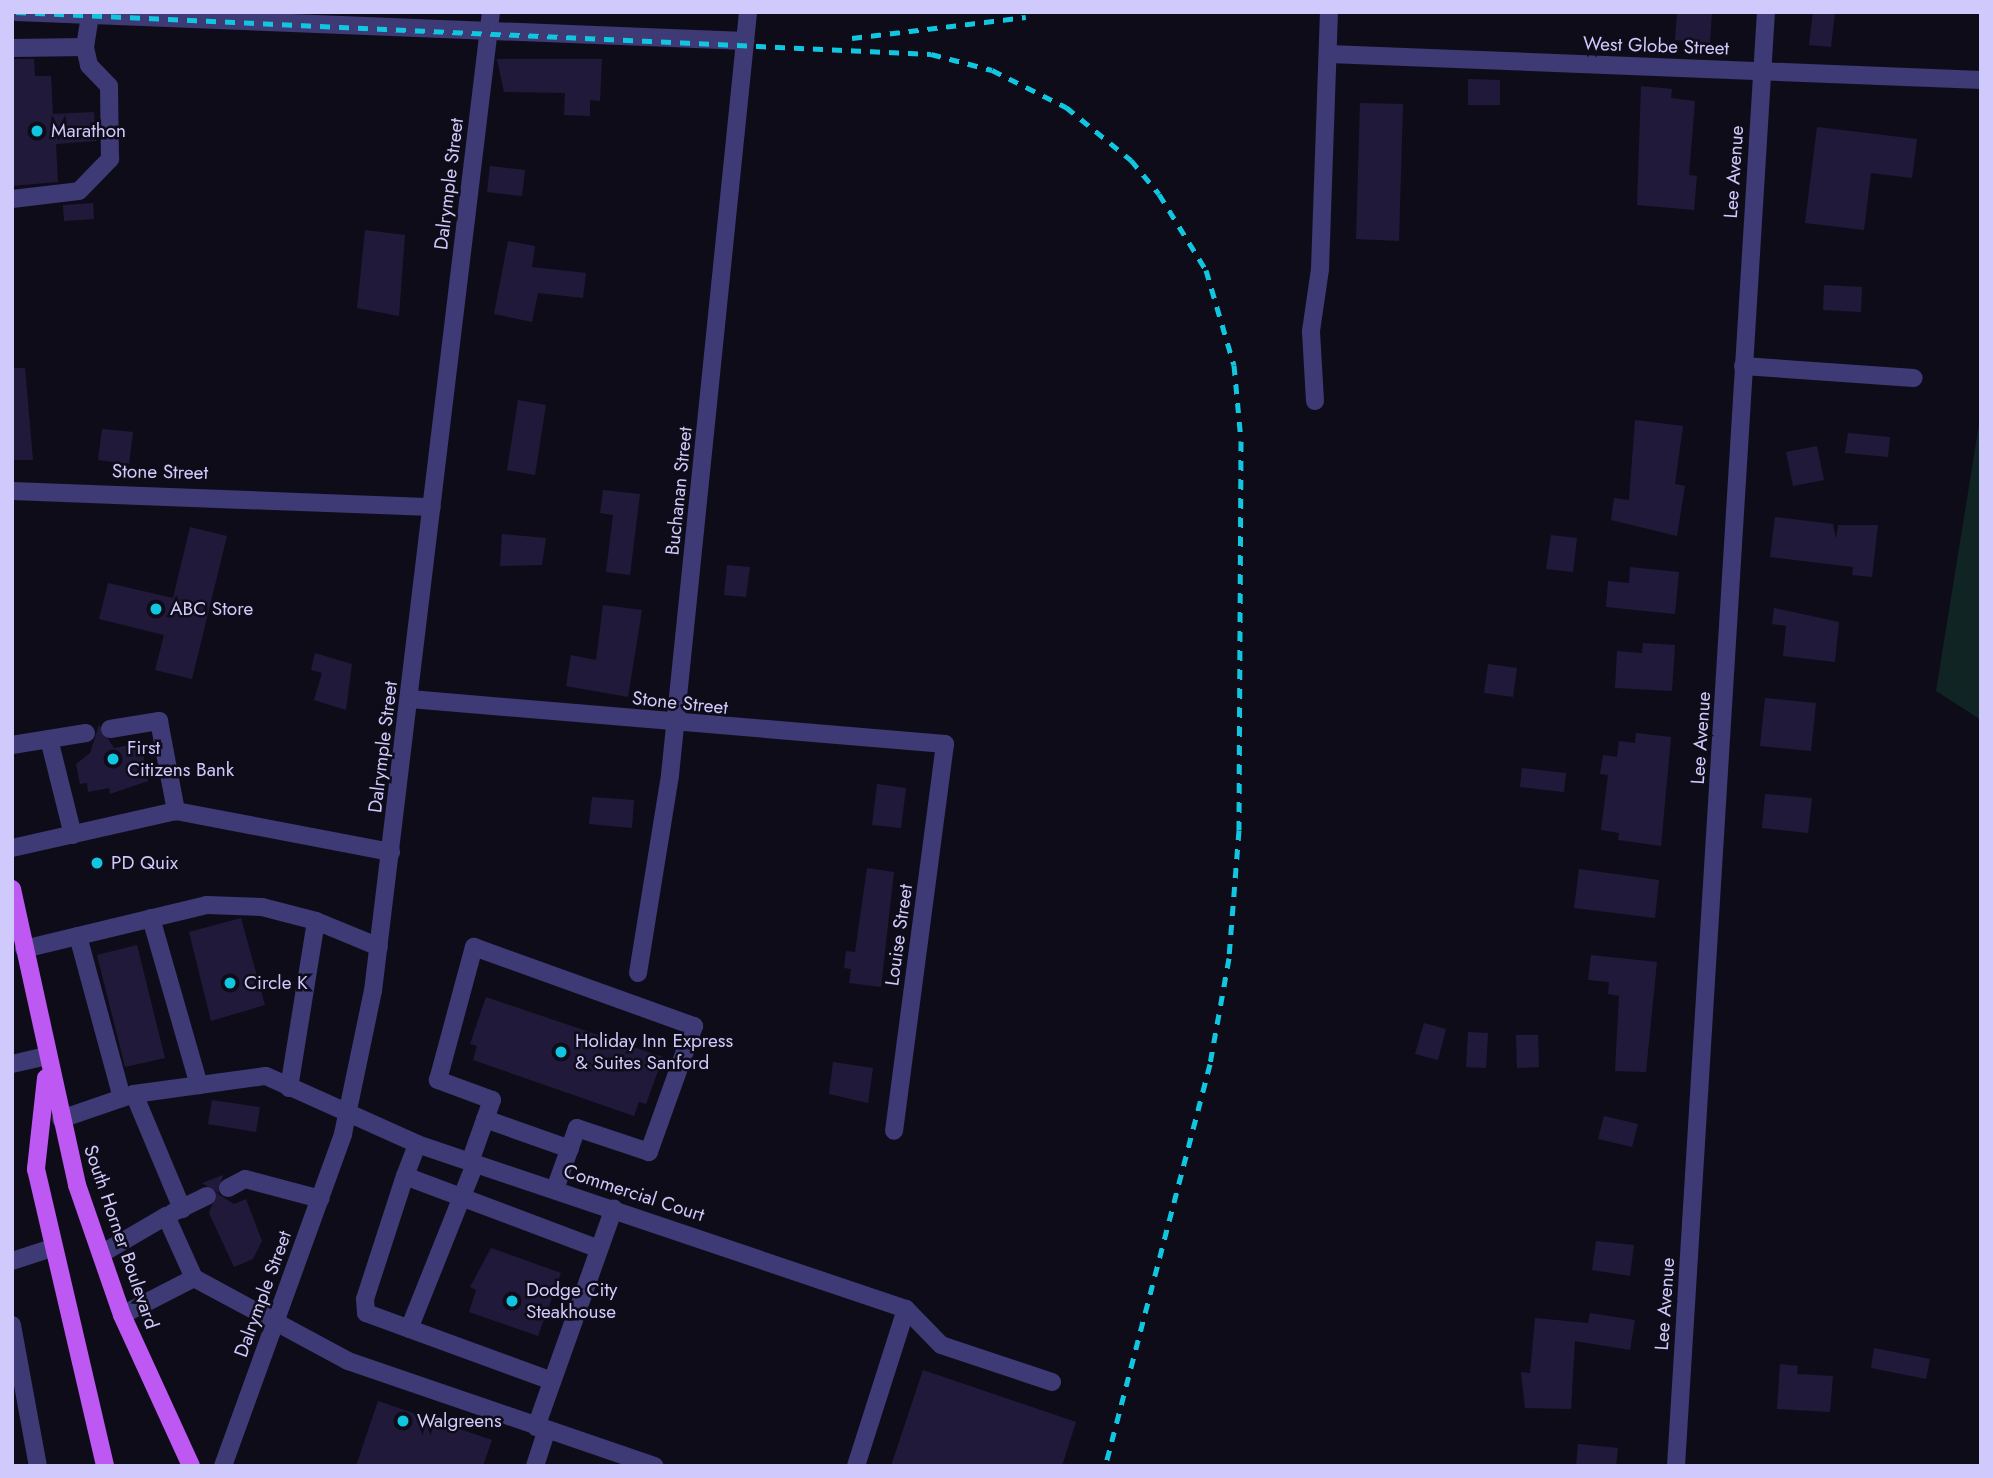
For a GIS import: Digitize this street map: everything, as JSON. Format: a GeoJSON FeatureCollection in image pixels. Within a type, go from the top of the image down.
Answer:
{"type":"FeatureCollection","features":[{"type":"Feature","properties":{"kind":"main road","name":"South Horner Boulevard"},"geometry":{"type":"LineString","coordinates":[[12,889],[19,939],[61,1119],[101,1254],[122,1315],[191,1466]]}},
{"type":"Feature","properties":{"kind":"main road"},"geometry":{"type":"LineString","coordinates":[[47,1060],[36,1169],[52,1248],[105,1466]]}},
{"type":"Feature","properties":{"kind":"street"},"geometry":{"type":"LineString","coordinates":[[16,12],[490,21],[745,41]]}},
{"type":"Feature","properties":{"kind":"street","name":"Buchanan Street"},"geometry":{"type":"LineString","coordinates":[[638,973],[675,723],[748,12]]}},
{"type":"Feature","properties":{"kind":"street"},"geometry":{"type":"LineString","coordinates":[[1315,401],[1311,331],[1329,54],[1329,12]]}},
{"type":"Feature","properties":{"kind":"street","name":"Lee Avenue"},"geometry":{"type":"LineString","coordinates":[[1676,1466],[1766,12]]}},
{"type":"Feature","properties":{"kind":"street"},"geometry":{"type":"LineString","coordinates":[[12,199],[79,191],[110,159],[109,86],[89,65],[85,47],[90,15]]}},
{"type":"Feature","properties":{"kind":"street","name":"Dalrymple Street"},"geometry":{"type":"LineString","coordinates":[[223,1466],[348,1117],[379,947],[490,21]]}},
{"type":"Feature","properties":{"kind":"street"},"geometry":{"type":"LineString","coordinates":[[12,48],[85,47]]}},
{"type":"Feature","properties":{"kind":"street","name":"West Globe Street"},"geometry":{"type":"LineString","coordinates":[[1329,54],[1981,80]]}},
{"type":"Feature","properties":{"kind":"street"},"geometry":{"type":"LineString","coordinates":[[1743,366],[1914,378]]}},
{"type":"Feature","properties":{"kind":"street","name":"Stone Street"},"geometry":{"type":"LineString","coordinates":[[12,491],[432,507]]}},
{"type":"Feature","properties":{"kind":"street","name":"Stone Street"},"geometry":{"type":"LineString","coordinates":[[410,699],[945,744]]}},
{"type":"Feature","properties":{"kind":"street"},"geometry":{"type":"LineString","coordinates":[[110,729],[159,721],[176,811]]}},
{"type":"Feature","properties":{"kind":"street"},"geometry":{"type":"LineString","coordinates":[[12,745],[86,733]]}},
{"type":"Feature","properties":{"kind":"street"},"geometry":{"type":"LineString","coordinates":[[49,739],[73,835]]}},
{"type":"Feature","properties":{"kind":"street","name":"Louise Street"},"geometry":{"type":"LineString","coordinates":[[894,1131],[945,744]]}},
{"type":"Feature","properties":{"kind":"street"},"geometry":{"type":"LineString","coordinates":[[12,848],[176,811],[391,852]]}},
{"type":"Feature","properties":{"kind":"street"},"geometry":{"type":"LineString","coordinates":[[19,939],[78,936],[208,905],[262,907],[316,921],[379,947]]}},
{"type":"Feature","properties":{"kind":"street"},"geometry":{"type":"LineString","coordinates":[[151,918],[199,1085]]}},
{"type":"Feature","properties":{"kind":"street"},"geometry":{"type":"LineString","coordinates":[[289,1088],[316,921]]}},
{"type":"Feature","properties":{"kind":"street"},"geometry":{"type":"LineString","coordinates":[[78,936],[128,1096],[174,1212],[194,1278],[277,1318],[348,1361],[655,1466]]}},
{"type":"Feature","properties":{"kind":"street"},"geometry":{"type":"LineString","coordinates":[[409,1329],[473,1163],[492,1100],[439,1080],[474,947],[694,1026],[649,1152],[577,1128],[555,1189]]}},
{"type":"Feature","properties":{"kind":"street"},"geometry":{"type":"LineString","coordinates":[[12,1064],[47,1060]]}},
{"type":"Feature","properties":{"kind":"street","name":"Commercial Court"},"geometry":{"type":"LineString","coordinates":[[61,1119],[128,1096],[266,1076],[348,1117],[417,1144],[614,1208],[906,1309]]}},
{"type":"Feature","properties":{"kind":"street"},"geometry":{"type":"LineString","coordinates":[[485,1119],[570,1149]]}},
{"type":"Feature","properties":{"kind":"street"},"geometry":{"type":"LineString","coordinates":[[417,1144],[364,1307],[409,1329],[552,1381]]}},
{"type":"Feature","properties":{"kind":"street"},"geometry":{"type":"LineString","coordinates":[[405,1176],[599,1249]]}},
{"type":"Feature","properties":{"kind":"street"},"geometry":{"type":"LineString","coordinates":[[228,1188],[245,1179],[320,1199]]}},
{"type":"Feature","properties":{"kind":"street"},"geometry":{"type":"LineString","coordinates":[[101,1254],[207,1196]]}},
{"type":"Feature","properties":{"kind":"street"},"geometry":{"type":"LineString","coordinates":[[535,1466],[552,1381],[614,1208]]}},
{"type":"Feature","properties":{"kind":"street"},"geometry":{"type":"LineString","coordinates":[[12,1261],[52,1248]]}},
{"type":"Feature","properties":{"kind":"street"},"geometry":{"type":"LineString","coordinates":[[122,1315],[194,1278]]}},
{"type":"Feature","properties":{"kind":"street"},"geometry":{"type":"LineString","coordinates":[[856,1466],[906,1309],[941,1345],[1052,1382]]}},
{"type":"Feature","properties":{"kind":"street"},"geometry":{"type":"LineString","coordinates":[[12,1325],[38,1466]]}},
{"type":"Feature","properties":{"kind":"green space"},"geometry":{"type":"Polygon","coordinates":[[[1981,412],[1981,720],[1936,691],[1981,412]]]}},
{"type":"Feature","properties":{"kind":"building"},"geometry":{"type":"Polygon","coordinates":[[[1677,12],[1712,12],[1710,43],[1675,40],[1677,12]]]}},
{"type":"Feature","properties":{"kind":"building"},"geometry":{"type":"Polygon","coordinates":[[[1813,12],[1835,12],[1831,47],[1809,45],[1813,12]]]}},
{"type":"Feature","properties":{"kind":"building"},"geometry":{"type":"Polygon","coordinates":[[[12,59],[34,59],[35,76],[51,76],[53,114],[94,112],[96,141],[56,144],[58,182],[12,186],[12,59]]]}},
{"type":"Feature","properties":{"kind":"building"},"geometry":{"type":"Polygon","coordinates":[[[497,59],[602,59],[600,101],[590,100],[590,116],[564,115],[565,93],[504,92],[497,59]]]}},
{"type":"Feature","properties":{"kind":"building"},"geometry":{"type":"Polygon","coordinates":[[[1468,79],[1500,80],[1500,105],[1468,105],[1468,79]]]}},
{"type":"Feature","properties":{"kind":"building"},"geometry":{"type":"Polygon","coordinates":[[[1641,86],[1672,89],[1671,98],[1695,101],[1689,175],[1697,176],[1694,210],[1637,205],[1641,86]]]}},
{"type":"Feature","properties":{"kind":"building"},"geometry":{"type":"Polygon","coordinates":[[[1360,103],[1403,104],[1399,241],[1356,239],[1360,103]]]}},
{"type":"Feature","properties":{"kind":"building"},"geometry":{"type":"Polygon","coordinates":[[[1817,127],[1917,139],[1912,178],[1871,173],[1864,230],[1805,223],[1817,127]]]}},
{"type":"Feature","properties":{"kind":"building"},"geometry":{"type":"Polygon","coordinates":[[[490,166],[525,170],[522,196],[487,192],[490,166]]]}},
{"type":"Feature","properties":{"kind":"building"},"geometry":{"type":"Polygon","coordinates":[[[93,203],[94,219],[64,221],[63,205],[93,203]]]}},
{"type":"Feature","properties":{"kind":"building"},"geometry":{"type":"Polygon","coordinates":[[[365,230],[405,235],[399,316],[357,308],[365,230]]]}},
{"type":"Feature","properties":{"kind":"building"},"geometry":{"type":"Polygon","coordinates":[[[508,241],[535,246],[532,267],[586,273],[583,298],[538,293],[532,322],[494,314],[508,241]]]}},
{"type":"Feature","properties":{"kind":"building"},"geometry":{"type":"Polygon","coordinates":[[[1824,285],[1862,287],[1861,312],[1823,310],[1824,285]]]}},
{"type":"Feature","properties":{"kind":"building"},"geometry":{"type":"Polygon","coordinates":[[[12,368],[25,368],[33,460],[12,460],[12,368]]]}},
{"type":"Feature","properties":{"kind":"building"},"geometry":{"type":"Polygon","coordinates":[[[518,400],[546,405],[535,475],[507,470],[518,400]]]}},
{"type":"Feature","properties":{"kind":"building"},"geometry":{"type":"Polygon","coordinates":[[[1635,420],[1683,426],[1675,484],[1685,486],[1677,536],[1611,520],[1614,498],[1629,500],[1635,420]]]}},
{"type":"Feature","properties":{"kind":"building"},"geometry":{"type":"Polygon","coordinates":[[[102,429],[133,432],[129,464],[98,460],[102,429]]]}},
{"type":"Feature","properties":{"kind":"building"},"geometry":{"type":"Polygon","coordinates":[[[1848,433],[1890,437],[1888,457],[1845,453],[1848,433]]]}},
{"type":"Feature","properties":{"kind":"building"},"geometry":{"type":"Polygon","coordinates":[[[1817,446],[1824,480],[1793,486],[1786,452],[1817,446]]]}},
{"type":"Feature","properties":{"kind":"building"},"geometry":{"type":"Polygon","coordinates":[[[603,490],[640,494],[630,575],[606,572],[613,515],[600,513],[603,490]]]}},
{"type":"Feature","properties":{"kind":"building"},"geometry":{"type":"Polygon","coordinates":[[[1775,517],[1833,524],[1836,539],[1838,525],[1878,525],[1872,577],[1852,575],[1853,567],[1770,557],[1775,517]]]}},
{"type":"Feature","properties":{"kind":"building","name":"ABC Store"},"geometry":{"type":"Polygon","coordinates":[[[190,527],[227,536],[192,679],[155,670],[164,635],[99,619],[108,583],[173,598],[190,527]]]}},
{"type":"Feature","properties":{"kind":"building"},"geometry":{"type":"Polygon","coordinates":[[[502,534],[546,538],[542,565],[500,566],[502,534]]]}},
{"type":"Feature","properties":{"kind":"building"},"geometry":{"type":"Polygon","coordinates":[[[1551,535],[1577,538],[1573,572],[1546,569],[1551,535]]]}},
{"type":"Feature","properties":{"kind":"building"},"geometry":{"type":"Polygon","coordinates":[[[727,565],[750,567],[746,597],[724,595],[727,565]]]}},
{"type":"Feature","properties":{"kind":"building"},"geometry":{"type":"Polygon","coordinates":[[[1630,567],[1679,572],[1675,614],[1606,607],[1608,581],[1629,583],[1630,567]]]}},
{"type":"Feature","properties":{"kind":"building"},"geometry":{"type":"Polygon","coordinates":[[[603,605],[642,610],[628,697],[566,686],[571,655],[596,660],[603,605]]]}},
{"type":"Feature","properties":{"kind":"building"},"geometry":{"type":"Polygon","coordinates":[[[1774,608],[1839,622],[1835,662],[1783,656],[1786,626],[1772,624],[1774,608]]]}},
{"type":"Feature","properties":{"kind":"building"},"geometry":{"type":"Polygon","coordinates":[[[1643,643],[1675,645],[1672,691],[1615,688],[1617,651],[1642,653],[1643,643]]]}},
{"type":"Feature","properties":{"kind":"building"},"geometry":{"type":"Polygon","coordinates":[[[315,653],[352,664],[346,710],[314,700],[322,673],[311,670],[315,653]]]}},
{"type":"Feature","properties":{"kind":"building"},"geometry":{"type":"Polygon","coordinates":[[[1488,664],[1517,668],[1513,697],[1484,693],[1488,664]]]}},
{"type":"Feature","properties":{"kind":"building"},"geometry":{"type":"Polygon","coordinates":[[[1765,698],[1816,703],[1811,751],[1760,746],[1765,698]]]}},
{"type":"Feature","properties":{"kind":"building","name":"First Citizens Bank"},"geometry":{"type":"Polygon","coordinates":[[[99,725],[114,748],[141,743],[148,781],[110,794],[109,788],[88,792],[87,783],[80,784],[76,764],[90,753],[99,725]]]}},
{"type":"Feature","properties":{"kind":"building"},"geometry":{"type":"Polygon","coordinates":[[[1636,733],[1671,737],[1661,846],[1618,840],[1619,833],[1601,830],[1608,775],[1600,774],[1603,755],[1617,757],[1619,741],[1635,743],[1636,733]]]}},
{"type":"Feature","properties":{"kind":"building"},"geometry":{"type":"Polygon","coordinates":[[[1522,768],[1566,773],[1564,792],[1520,787],[1522,768]]]}},
{"type":"Feature","properties":{"kind":"building"},"geometry":{"type":"Polygon","coordinates":[[[877,784],[906,788],[901,828],[872,825],[877,784]]]}},
{"type":"Feature","properties":{"kind":"building"},"geometry":{"type":"Polygon","coordinates":[[[1765,794],[1812,798],[1808,833],[1762,828],[1765,794]]]}},
{"type":"Feature","properties":{"kind":"building"},"geometry":{"type":"Polygon","coordinates":[[[592,797],[634,800],[632,828],[589,824],[592,797]]]}},
{"type":"Feature","properties":{"kind":"building"},"geometry":{"type":"Polygon","coordinates":[[[867,868],[894,872],[881,987],[849,983],[851,969],[844,968],[846,951],[855,952],[867,868]]]}},
{"type":"Feature","properties":{"kind":"building"},"geometry":{"type":"Polygon","coordinates":[[[1579,869],[1659,880],[1655,918],[1574,908],[1579,869]]]}},
{"type":"Feature","properties":{"kind":"building","name":"Circle K"},"geometry":{"type":"Polygon","coordinates":[[[241,918],[265,1005],[211,1021],[189,932],[241,918]]]}},
{"type":"Feature","properties":{"kind":"building"},"geometry":{"type":"Polygon","coordinates":[[[137,945],[165,1058],[125,1067],[97,955],[137,945]]]}},
{"type":"Feature","properties":{"kind":"building"},"geometry":{"type":"Polygon","coordinates":[[[1591,955],[1657,962],[1646,1072],[1615,1071],[1619,996],[1608,994],[1609,982],[1588,980],[1591,955]]]}},
{"type":"Feature","properties":{"kind":"building","name":"Holiday Inn Express & Suites Sanford"},"geometry":{"type":"Polygon","coordinates":[[[486,997],[663,1057],[646,1104],[639,1102],[634,1116],[473,1060],[477,1046],[470,1044],[486,997]]]}},
{"type":"Feature","properties":{"kind":"building"},"geometry":{"type":"Polygon","coordinates":[[[1424,1023],[1446,1029],[1438,1060],[1415,1054],[1424,1023]]]}},
{"type":"Feature","properties":{"kind":"building"},"geometry":{"type":"Polygon","coordinates":[[[1468,1032],[1488,1033],[1486,1068],[1466,1067],[1468,1032]]]}},
{"type":"Feature","properties":{"kind":"building"},"geometry":{"type":"Polygon","coordinates":[[[1516,1035],[1538,1035],[1539,1067],[1517,1068],[1516,1035]]]}},
{"type":"Feature","properties":{"kind":"building"},"geometry":{"type":"Polygon","coordinates":[[[833,1062],[873,1068],[868,1103],[829,1094],[833,1062]]]}},
{"type":"Feature","properties":{"kind":"building"},"geometry":{"type":"Polygon","coordinates":[[[212,1100],[260,1107],[256,1132],[208,1124],[212,1100]]]}},
{"type":"Feature","properties":{"kind":"building"},"geometry":{"type":"Polygon","coordinates":[[[1604,1116],[1638,1124],[1632,1147],[1598,1139],[1604,1116]]]}},
{"type":"Feature","properties":{"kind":"building"},"geometry":{"type":"Polygon","coordinates":[[[223,1175],[218,1194],[234,1204],[246,1199],[262,1241],[253,1259],[234,1267],[209,1213],[217,1192],[202,1183],[223,1175]]]}},
{"type":"Feature","properties":{"kind":"building"},"geometry":{"type":"Polygon","coordinates":[[[1596,1241],[1634,1245],[1630,1276],[1592,1270],[1596,1241]]]}},
{"type":"Feature","properties":{"kind":"building","name":"Dodge City Steakhouse"},"geometry":{"type":"Polygon","coordinates":[[[491,1248],[561,1273],[538,1336],[469,1312],[476,1290],[470,1287],[491,1248]]]}},
{"type":"Feature","properties":{"kind":"building"},"geometry":{"type":"Polygon","coordinates":[[[1590,1313],[1635,1320],[1630,1350],[1575,1341],[1571,1409],[1525,1408],[1521,1372],[1530,1373],[1535,1318],[1588,1323],[1590,1313]]]}},
{"type":"Feature","properties":{"kind":"building"},"geometry":{"type":"Polygon","coordinates":[[[1874,1348],[1930,1359],[1926,1379],[1871,1368],[1874,1348]]]}},
{"type":"Feature","properties":{"kind":"building"},"geometry":{"type":"Polygon","coordinates":[[[1780,1364],[1798,1366],[1797,1374],[1833,1376],[1830,1412],[1777,1409],[1780,1364]]]}},
{"type":"Feature","properties":{"kind":"building"},"geometry":{"type":"Polygon","coordinates":[[[923,1370],[1076,1422],[1062,1466],[891,1466],[923,1370]]]}},
{"type":"Feature","properties":{"kind":"building","name":"Walgreens"},"geometry":{"type":"Polygon","coordinates":[[[378,1401],[492,1440],[483,1466],[356,1466],[378,1401]]]}},
{"type":"Feature","properties":{"kind":"building"},"geometry":{"type":"Polygon","coordinates":[[[1578,1444],[1618,1448],[1616,1466],[1576,1466],[1578,1444]]]}},
{"type":"Feature","properties":{"kind":"railway"},"geometry":{"type":"LineString","coordinates":[[16,12],[931,54],[992,70],[1066,107],[1131,160],[1159,194],[1206,270],[1234,365],[1241,441],[1239,830],[1229,958],[1210,1064],[1105,1466]]}},
{"type":"Feature","properties":{"kind":"railway"},"geometry":{"type":"LineString","coordinates":[[852,38],[1026,17]]}},
{"type":"Feature","properties":{"kind":"place","name":"Marathon"},"geometry":{"type":"Point","coordinates":[37,131]}},
{"type":"Feature","properties":{"kind":"place","name":"ABC Store"},"geometry":{"type":"Point","coordinates":[156,609]}},
{"type":"Feature","properties":{"kind":"place","name":"First Citizens Bank"},"geometry":{"type":"Point","coordinates":[113,759]}},
{"type":"Feature","properties":{"kind":"place","name":"PD Quix"},"geometry":{"type":"Point","coordinates":[97,863]}},
{"type":"Feature","properties":{"kind":"place","name":"Circle K"},"geometry":{"type":"Point","coordinates":[230,983]}},
{"type":"Feature","properties":{"kind":"place","name":"Holiday Inn Express & Suites Sanford"},"geometry":{"type":"Point","coordinates":[561,1052]}},
{"type":"Feature","properties":{"kind":"place","name":"Dodge City Steakhouse"},"geometry":{"type":"Point","coordinates":[512,1301]}},
{"type":"Feature","properties":{"kind":"place","name":"Walgreens"},"geometry":{"type":"Point","coordinates":[403,1421]}}]}
